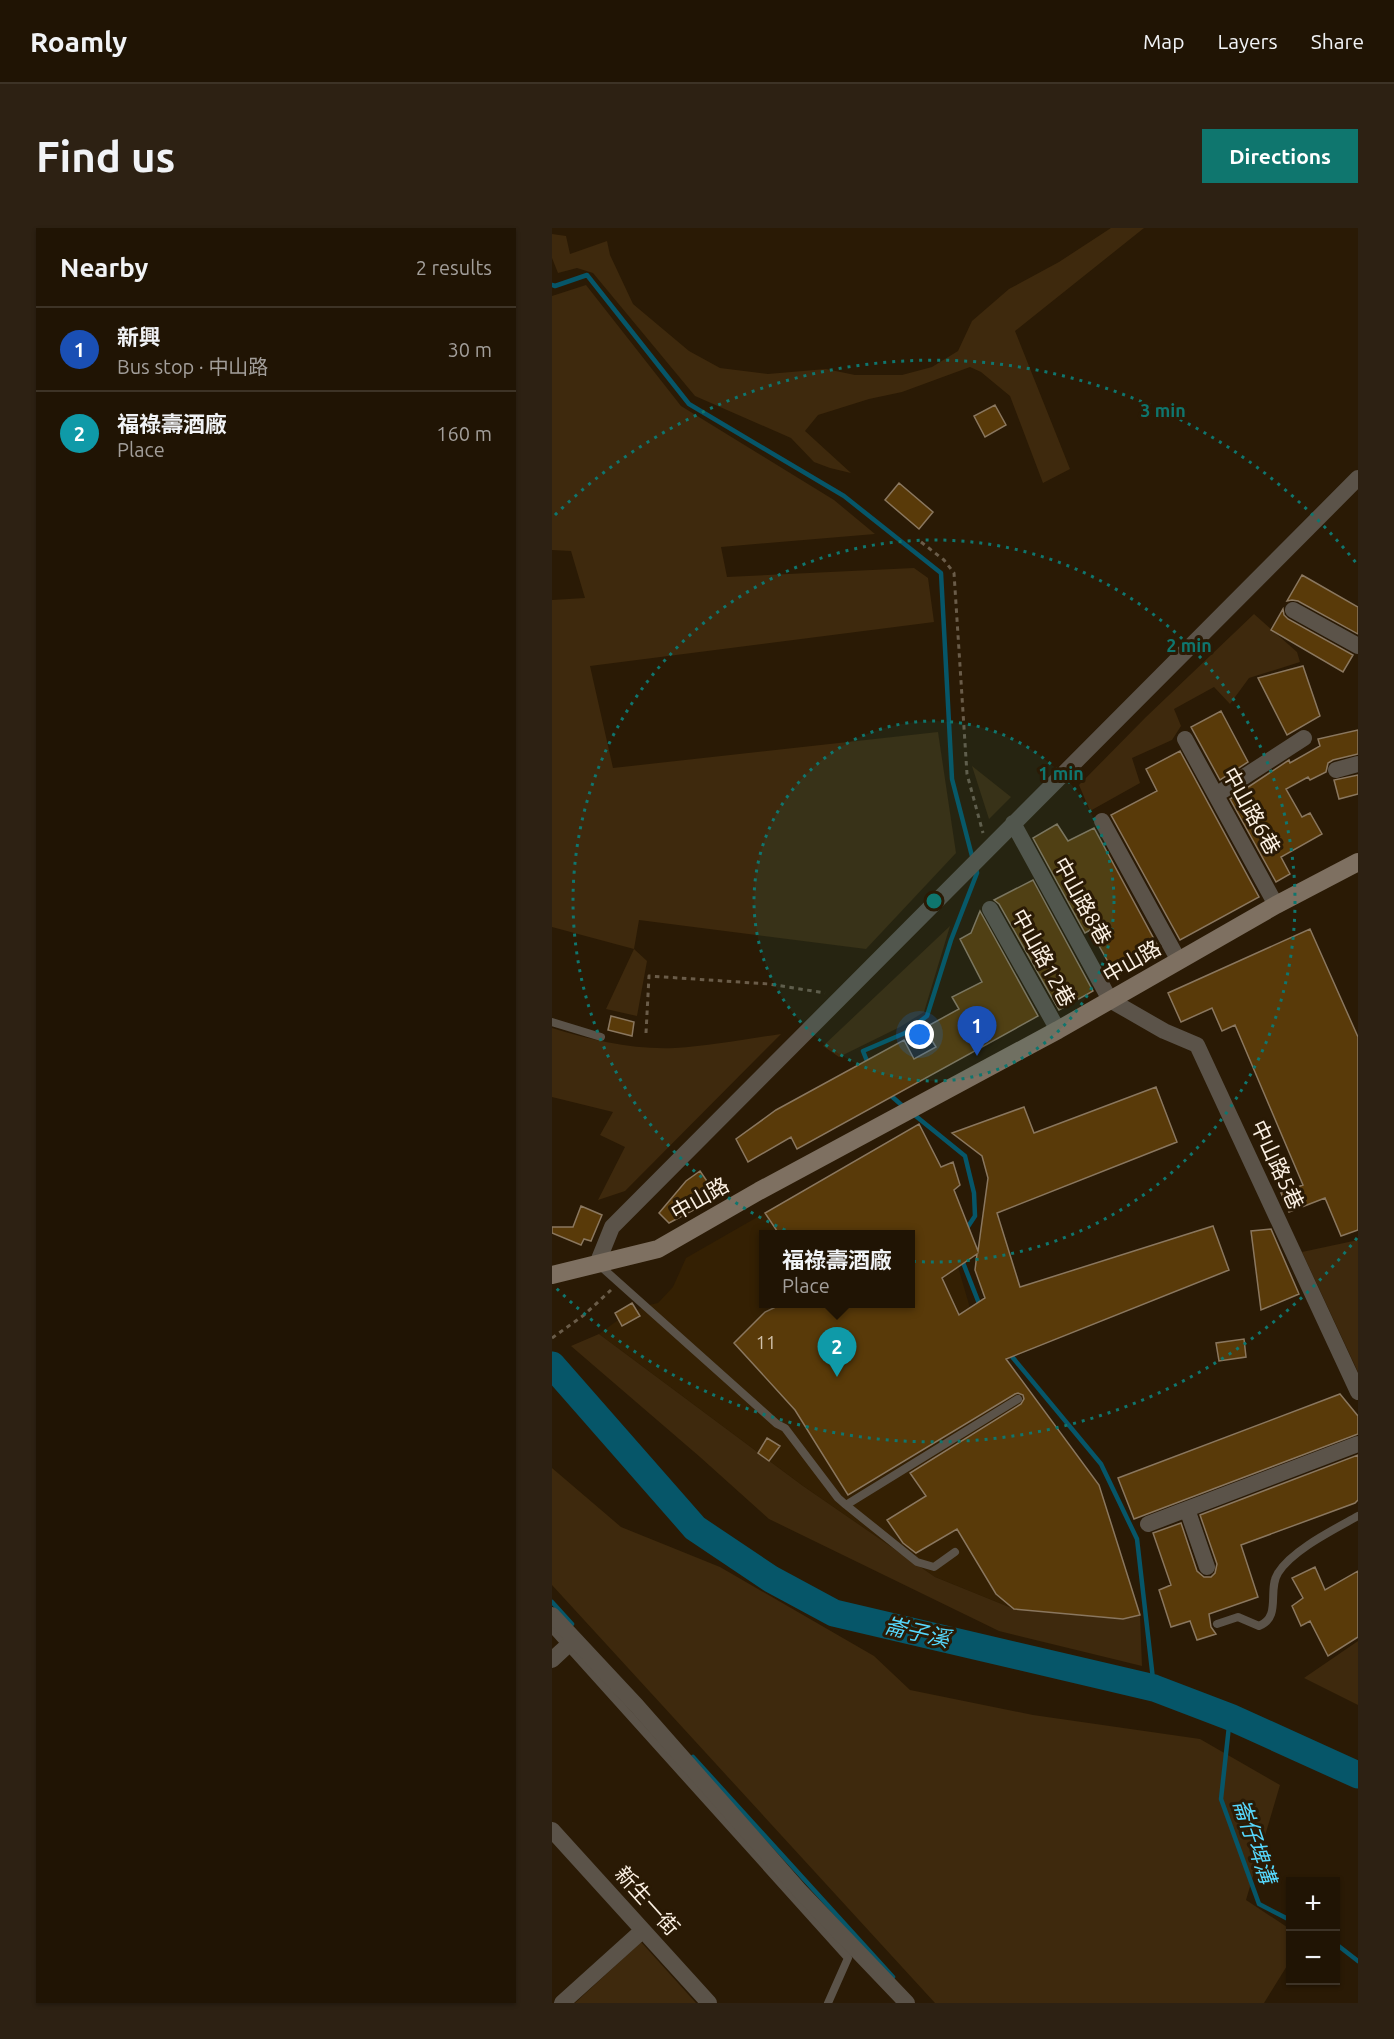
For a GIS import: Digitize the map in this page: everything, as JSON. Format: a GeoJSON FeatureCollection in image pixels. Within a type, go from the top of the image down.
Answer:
{"type":"FeatureCollection","features":[{"type":"Feature","properties":{"kind":"main road","name":"中山路"},"geometry":{"type":"LineString","coordinates":[[552,1275],[658,1249],[759,1191],[1058,1030],[1276,905],[1358,862]]}},
{"type":"Feature","properties":{"kind":"street"},"geometry":{"type":"LineString","coordinates":[[597,1264],[612,1227],[1358,478]]}},
{"type":"Feature","properties":{"kind":"street"},"geometry":{"type":"LineString","coordinates":[[1293,610],[1358,646]]}},
{"type":"Feature","properties":{"kind":"street"},"geometry":{"type":"LineString","coordinates":[[1216,795],[1304,738]]}},
{"type":"Feature","properties":{"kind":"street","name":"中山路6巷"},"geometry":{"type":"LineString","coordinates":[[1185,739],[1276,905]]}},
{"type":"Feature","properties":{"kind":"street"},"geometry":{"type":"LineString","coordinates":[[1336,770],[1358,764]]}},
{"type":"Feature","properties":{"kind":"street"},"geometry":{"type":"LineString","coordinates":[[1102,821],[1179,961]]}},
{"type":"Feature","properties":{"kind":"street","name":"中山路8巷"},"geometry":{"type":"LineString","coordinates":[[1013,823],[1110,1000]]}},
{"type":"Feature","properties":{"kind":"street","name":"中山路12巷"},"geometry":{"type":"LineString","coordinates":[[990,909],[1058,1030]]}},
{"type":"Feature","properties":{"kind":"street","name":"中山路5巷"},"geometry":{"type":"LineString","coordinates":[[1110,1000],[1164,1031],[1197,1045],[1358,1392]]}},
{"type":"Feature","properties":{"kind":"street"},"geometry":{"type":"LineString","coordinates":[[1148,1524],[1358,1444]]}},
{"type":"Feature","properties":{"kind":"street"},"geometry":{"type":"LineString","coordinates":[[1187,1509],[1207,1567]]}},
{"type":"Feature","properties":{"kind":"street"},"geometry":{"type":"LineString","coordinates":[[552,1615],[800,1891],[908,2003]]}},
{"type":"Feature","properties":{"kind":"street"},"geometry":{"type":"LineString","coordinates":[[552,1660],[567,1646]]}},
{"type":"Feature","properties":{"kind":"street","name":"新生一街"},"geometry":{"type":"LineString","coordinates":[[552,1830],[709,2003]]}},
{"type":"Feature","properties":{"kind":"street"},"geometry":{"type":"LineString","coordinates":[[562,2003],[643,1930]]}},
{"type":"Feature","properties":{"kind":"lane"},"geometry":{"type":"LineString","coordinates":[[552,1022],[601,1037]]}},
{"type":"Feature","properties":{"kind":"lane"},"geometry":{"type":"LineString","coordinates":[[597,1264],[777,1424],[785,1428],[838,1498],[846,1505],[917,1562],[934,1567],[955,1552]]}},
{"type":"Feature","properties":{"kind":"lane"},"geometry":{"type":"LineString","coordinates":[[846,1505],[1018,1399]]}},
{"type":"Feature","properties":{"kind":"lane"},"geometry":{"type":"LineString","coordinates":[[1217,1624],[1238,1617],[1259,1626],[1266,1624],[1272,1616],[1276,1574],[1291,1558],[1358,1515]]}},
{"type":"Feature","properties":{"kind":"lane"},"geometry":{"type":"LineString","coordinates":[[552,1629],[848,1958],[828,2003]]}},
{"type":"Feature","properties":{"kind":"path"},"geometry":{"type":"LineString","coordinates":[[921,542],[944,560],[954,573],[966,774],[987,849]]}},
{"type":"Feature","properties":{"kind":"path"},"geometry":{"type":"LineString","coordinates":[[646,1032],[649,976],[769,984],[842,995]]}},
{"type":"Feature","properties":{"kind":"path"},"geometry":{"type":"LineString","coordinates":[[552,1338],[584,1315],[618,1282]]}},
{"type":"Feature","properties":{"kind":"shaded area"},"geometry":{"type":"Polygon","coordinates":[[[1111,228],[1144,228],[1015,331],[1070,469],[1043,483],[1010,396],[981,372],[970,367],[902,392],[869,399],[818,415],[805,431],[851,473],[814,462],[791,438],[695,396],[593,273],[577,268],[558,273],[552,258],[552,234],[566,236],[570,254],[607,241],[610,255],[633,304],[689,351],[720,368],[768,374],[826,369],[855,375],[902,375],[932,367],[958,351],[972,321],[1009,289],[1059,262],[1111,228]]]}},
{"type":"Feature","properties":{"kind":"shaded area"},"geometry":{"type":"Polygon","coordinates":[[[586,285],[681,406],[834,500],[875,534],[721,547],[727,577],[914,568],[928,578],[934,622],[590,666],[613,768],[938,732],[956,853],[866,949],[639,920],[634,949],[552,927],[552,600],[585,598],[571,551],[552,550],[552,296],[586,285]]]}},
{"type":"Feature","properties":{"kind":"shaded area"},"geometry":{"type":"Polygon","coordinates":[[[1254,614],[1297,652],[1300,662],[1249,678],[1230,704],[1214,687],[1174,709],[1181,726],[1172,740],[1132,758],[1140,783],[1090,811],[1079,785],[1146,717],[1254,614]]]}},
{"type":"Feature","properties":{"kind":"shaded area"},"geometry":{"type":"Polygon","coordinates":[[[972,766],[1011,797],[989,819],[972,766]]]}},
{"type":"Feature","properties":{"kind":"shaded area"},"geometry":{"type":"Polygon","coordinates":[[[950,926],[924,1012],[900,1027],[839,1057],[823,1046],[950,926]]]}},
{"type":"Feature","properties":{"kind":"shaded area"},"geometry":{"type":"Polygon","coordinates":[[[634,949],[647,961],[637,1016],[606,1009],[634,949]]]}},
{"type":"Feature","properties":{"kind":"shaded area"},"geometry":{"type":"Polygon","coordinates":[[[552,1028],[613,1043],[660,1048],[701,1046],[781,1034],[625,1191],[598,1200],[625,1147],[600,1135],[613,1112],[552,1097],[552,1028]]]}},
{"type":"Feature","properties":{"kind":"shaded area"},"geometry":{"type":"Polygon","coordinates":[[[919,1124],[941,1167],[953,1162],[960,1184],[954,1190],[948,1232],[970,1308],[983,1329],[1099,1485],[1140,1615],[1123,1619],[1014,1609],[935,1577],[803,1486],[599,1334],[618,1320],[645,1306],[658,1303],[673,1287],[686,1258],[919,1124]]]}},
{"type":"Feature","properties":{"kind":"shaded area"},"geometry":{"type":"Polygon","coordinates":[[[1358,1240],[1358,1372],[1302,1252],[1358,1240]]]}},
{"type":"Feature","properties":{"kind":"shaded area"},"geometry":{"type":"Polygon","coordinates":[[[599,1334],[803,1486],[935,1577],[1014,1609],[1123,1619],[1140,1615],[1142,1666],[999,1631],[769,1519],[571,1346],[599,1334]]]}},
{"type":"Feature","properties":{"kind":"shaded area"},"geometry":{"type":"Polygon","coordinates":[[[552,1468],[621,1527],[720,1567],[874,1656],[910,1690],[1033,1715],[1200,1739],[1280,1785],[1246,1900],[1286,1926],[1286,1967],[1264,2003],[935,2003],[552,1585],[552,1468]]]}},
{"type":"Feature","properties":{"kind":"shaded area"},"geometry":{"type":"Polygon","coordinates":[[[1358,1641],[1358,1705],[1304,1678],[1358,1641]]]}},
{"type":"Feature","properties":{"kind":"shaded area"},"geometry":{"type":"Polygon","coordinates":[[[641,1942],[696,2003],[575,2003],[641,1942]]]}},
{"type":"Feature","properties":{"kind":"building"},"geometry":{"type":"Polygon","coordinates":[[[995,405],[1006,425],[985,437],[974,416],[995,405]]]}},
{"type":"Feature","properties":{"kind":"building"},"geometry":{"type":"Polygon","coordinates":[[[899,483],[933,512],[919,529],[885,500],[899,483]]]}},
{"type":"Feature","properties":{"kind":"building"},"geometry":{"type":"Polygon","coordinates":[[[1302,575],[1358,607],[1358,634],[1298,601],[1287,601],[1302,575]]]}},
{"type":"Feature","properties":{"kind":"building"},"geometry":{"type":"Polygon","coordinates":[[[1283,609],[1288,619],[1353,655],[1343,672],[1271,630],[1283,609]]]}},
{"type":"Feature","properties":{"kind":"building"},"geometry":{"type":"Polygon","coordinates":[[[1303,666],[1320,716],[1287,735],[1258,678],[1303,666]]]}},
{"type":"Feature","properties":{"kind":"building"},"geometry":{"type":"Polygon","coordinates":[[[1221,711],[1248,762],[1220,780],[1191,727],[1221,711]]]}},
{"type":"Feature","properties":{"kind":"building"},"geometry":{"type":"Polygon","coordinates":[[[1358,730],[1358,754],[1333,760],[1328,763],[1326,772],[1310,780],[1308,777],[1286,789],[1302,817],[1310,813],[1322,834],[1281,857],[1290,874],[1276,882],[1230,799],[1289,760],[1290,763],[1320,746],[1318,739],[1358,730]]]}},
{"type":"Feature","properties":{"kind":"building"},"geometry":{"type":"Polygon","coordinates":[[[1180,751],[1259,897],[1180,940],[1111,815],[1157,791],[1146,769],[1180,751]]]}},
{"type":"Feature","properties":{"kind":"building"},"geometry":{"type":"Polygon","coordinates":[[[1358,775],[1358,794],[1339,799],[1334,780],[1358,775]]]}},
{"type":"Feature","properties":{"kind":"building"},"geometry":{"type":"Polygon","coordinates":[[[1057,824],[1068,841],[1094,828],[1161,952],[1116,976],[1090,930],[1085,933],[1033,838],[1057,824]]]}},
{"type":"Feature","properties":{"kind":"building"},"geometry":{"type":"Polygon","coordinates":[[[1033,880],[1093,991],[1059,1010],[999,904],[994,900],[1033,880]]]}},
{"type":"Feature","properties":{"kind":"building"},"geometry":{"type":"Polygon","coordinates":[[[980,911],[1038,1016],[797,1149],[791,1137],[748,1162],[736,1139],[776,1110],[904,1040],[914,1059],[936,1047],[924,1028],[959,1009],[952,997],[982,982],[960,939],[971,933],[980,911]]]}},
{"type":"Feature","properties":{"kind":"building"},"geometry":{"type":"Polygon","coordinates":[[[1310,929],[1358,1037],[1358,1230],[1341,1236],[1325,1198],[1289,1212],[1281,1193],[1303,1185],[1235,1025],[1222,1031],[1212,1008],[1181,1022],[1168,993],[1310,929]]]}},
{"type":"Feature","properties":{"kind":"building"},"geometry":{"type":"Polygon","coordinates":[[[611,1016],[634,1022],[632,1036],[608,1030],[611,1016]]]}},
{"type":"Feature","properties":{"kind":"building"},"geometry":{"type":"Polygon","coordinates":[[[1156,1087],[1177,1142],[997,1213],[1020,1287],[1213,1226],[1229,1270],[1006,1359],[1099,1485],[1140,1615],[1123,1619],[1014,1609],[996,1594],[957,1529],[916,1553],[903,1543],[887,1520],[926,1496],[910,1473],[1021,1404],[1024,1399],[1023,1395],[1015,1394],[848,1495],[795,1410],[734,1343],[765,1312],[774,1308],[915,1308],[915,1230],[776,1230],[765,1213],[919,1124],[941,1167],[953,1162],[960,1185],[954,1190],[978,1251],[988,1178],[982,1156],[952,1133],[1024,1107],[1034,1133],[1156,1087]],[[977,1254],[942,1278],[959,1315],[985,1298],[975,1270],[977,1254]]]}},
{"type":"Feature","properties":{"kind":"building"},"geometry":{"type":"Polygon","coordinates":[[[700,1171],[709,1184],[695,1196],[703,1205],[669,1223],[659,1213],[686,1181],[700,1171]]]}},
{"type":"Feature","properties":{"kind":"building"},"geometry":{"type":"Polygon","coordinates":[[[581,1206],[602,1215],[591,1241],[584,1239],[581,1245],[552,1233],[552,1227],[573,1227],[581,1206]]]}},
{"type":"Feature","properties":{"kind":"building"},"geometry":{"type":"Polygon","coordinates":[[[1271,1229],[1299,1294],[1261,1310],[1251,1231],[1271,1229]]]}},
{"type":"Feature","properties":{"kind":"building"},"geometry":{"type":"Polygon","coordinates":[[[632,1303],[640,1316],[622,1326],[615,1313],[632,1303]]]}},
{"type":"Feature","properties":{"kind":"building"},"geometry":{"type":"Polygon","coordinates":[[[1244,1339],[1246,1357],[1219,1361],[1216,1343],[1244,1339]]]}},
{"type":"Feature","properties":{"kind":"building"},"geometry":{"type":"Polygon","coordinates":[[[1340,1394],[1358,1416],[1358,1434],[1134,1519],[1118,1478],[1340,1394]]]}},
{"type":"Feature","properties":{"kind":"building"},"geometry":{"type":"Polygon","coordinates":[[[767,1438],[780,1446],[769,1461],[758,1453],[767,1438]]]}},
{"type":"Feature","properties":{"kind":"building"},"geometry":{"type":"Polygon","coordinates":[[[1358,1455],[1358,1500],[1355,1503],[1241,1545],[1258,1597],[1209,1614],[1211,1627],[1216,1634],[1197,1640],[1190,1621],[1171,1627],[1159,1590],[1171,1585],[1153,1533],[1181,1523],[1197,1571],[1204,1577],[1211,1577],[1215,1573],[1217,1564],[1200,1515],[1358,1455]]]}},
{"type":"Feature","properties":{"kind":"building"},"geometry":{"type":"Polygon","coordinates":[[[1315,1567],[1325,1590],[1358,1571],[1358,1637],[1328,1656],[1310,1621],[1301,1626],[1292,1606],[1303,1598],[1292,1578],[1315,1567]]]}},
{"type":"Feature","properties":{"kind":"waterway"},"geometry":{"type":"LineString","coordinates":[[552,285],[587,275],[689,404],[844,496],[941,573],[952,779],[973,860]]}},
{"type":"Feature","properties":{"kind":"waterway"},"geometry":{"type":"LineString","coordinates":[[869,1066],[863,1051],[905,1033],[927,1016],[951,940],[977,873],[976,868]]}},
{"type":"Feature","properties":{"kind":"waterway"},"geometry":{"type":"LineString","coordinates":[[889,1094],[905,1108]]}},
{"type":"Feature","properties":{"kind":"waterway"},"geometry":{"type":"LineString","coordinates":[[912,1113],[965,1156],[974,1193],[975,1216],[965,1231]]}},
{"type":"Feature","properties":{"kind":"waterway"},"geometry":{"type":"LineString","coordinates":[[962,1260],[980,1306]]}},
{"type":"Feature","properties":{"kind":"waterway"},"geometry":{"type":"LineString","coordinates":[[1009,1353],[1101,1464],[1137,1539],[1154,1688]]}},
{"type":"Feature","properties":{"kind":"waterway","name":"崙子溪"},"geometry":{"type":"LineString","coordinates":[[552,1365],[695,1528],[771,1579],[834,1613],[1154,1688],[1230,1717],[1358,1775]]}},
{"type":"Feature","properties":{"kind":"waterway"},"geometry":{"type":"LineString","coordinates":[[552,1602],[572,1624]]}},
{"type":"Feature","properties":{"kind":"waterway","name":"崙仔埤溝"},"geometry":{"type":"LineString","coordinates":[[1230,1717],[1221,1799],[1259,1904],[1286,1918]]}},
{"type":"Feature","properties":{"kind":"waterway"},"geometry":{"type":"LineString","coordinates":[[693,1757],[893,1977]]}},
{"type":"Feature","properties":{"kind":"waterway","name":"崙仔埤溝"},"geometry":{"type":"LineString","coordinates":[[1340,1947],[1358,1961]]}},
{"type":"Feature","properties":{"kind":"place","name":"新興"},"geometry":{"type":"Point","coordinates":[977,1056]}},
{"type":"Feature","properties":{"kind":"place","name":"福祿壽酒廠"},"geometry":{"type":"Point","coordinates":[837,1377]}}]}
